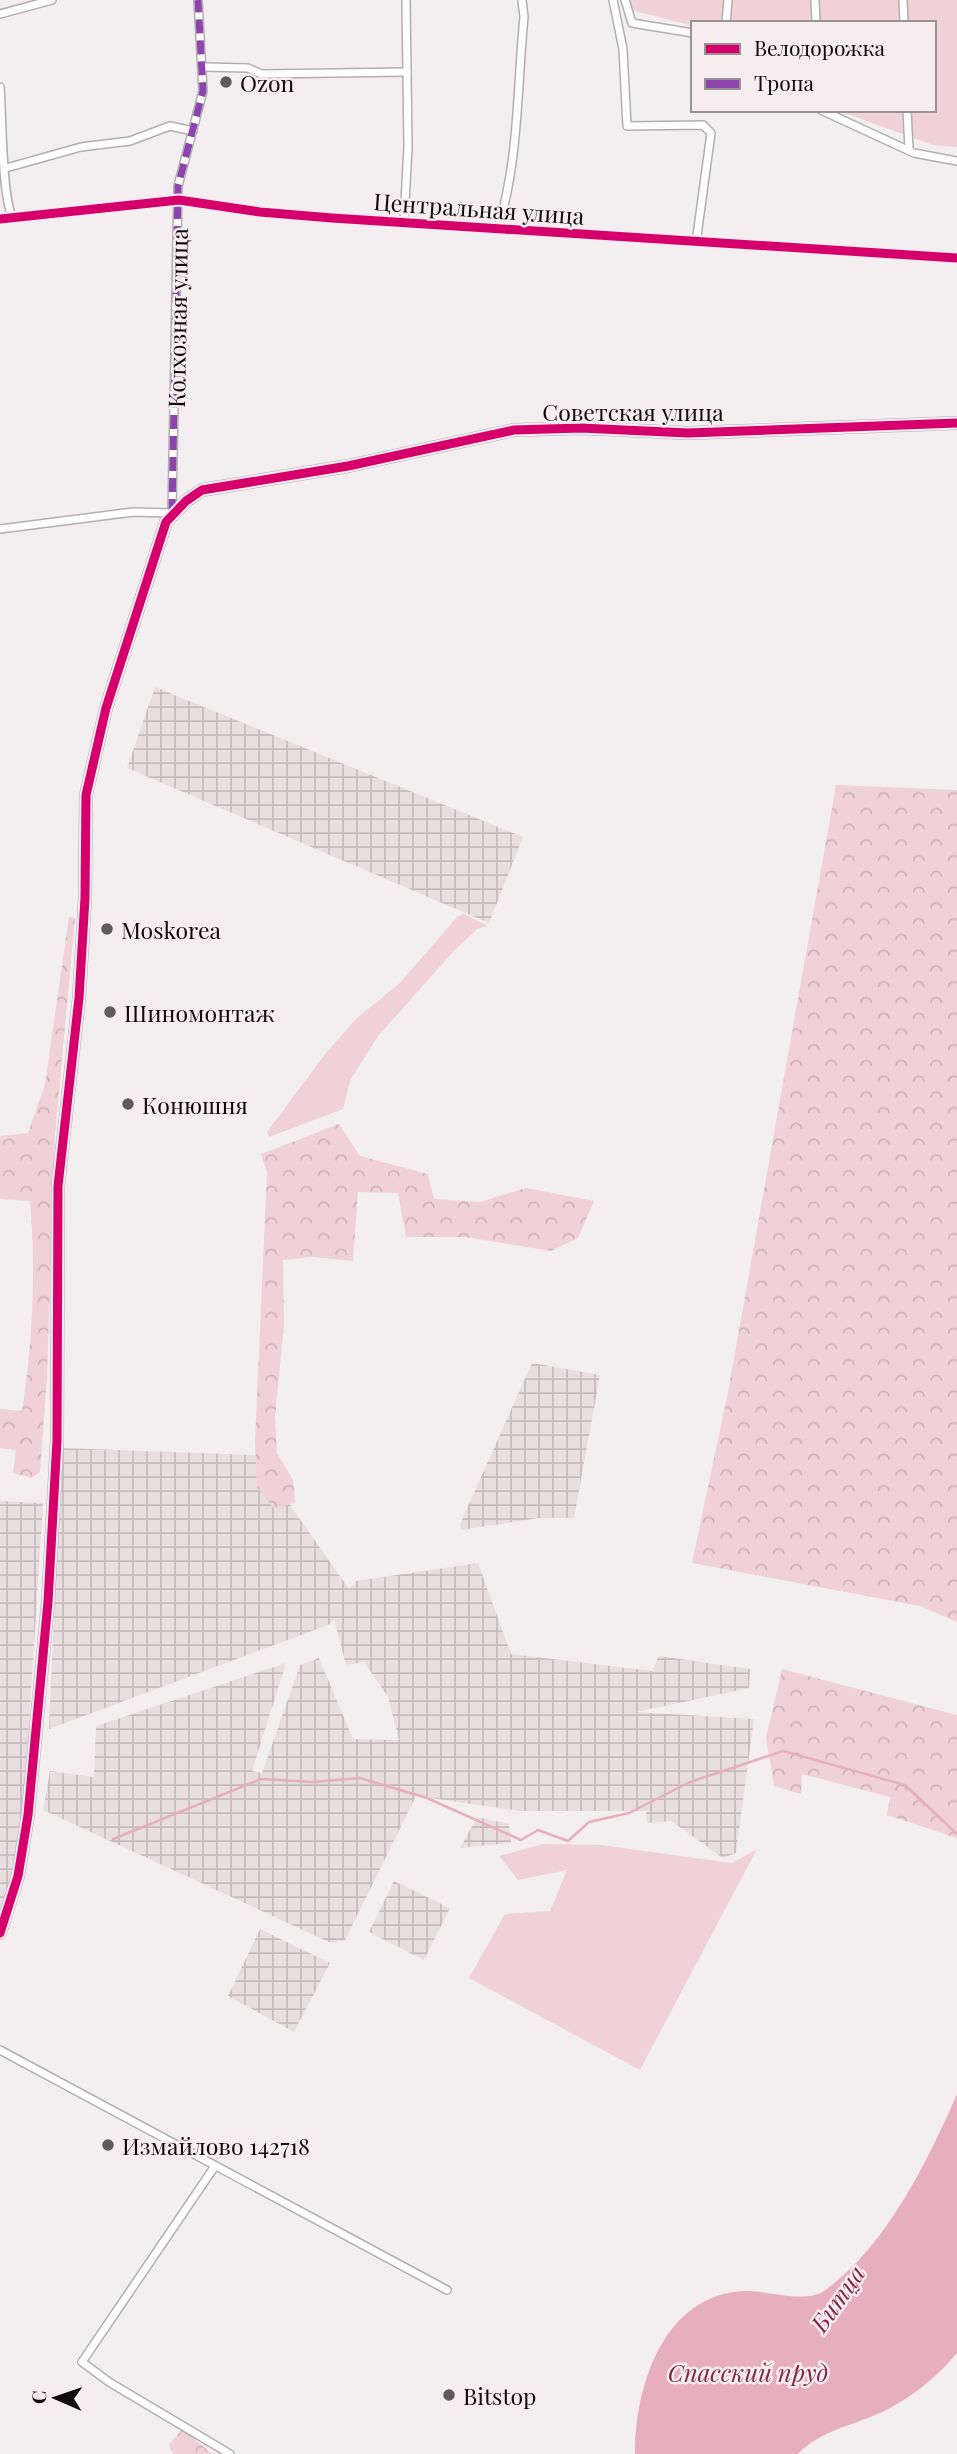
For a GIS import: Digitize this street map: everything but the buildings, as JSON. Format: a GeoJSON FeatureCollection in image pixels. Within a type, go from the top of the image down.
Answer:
{"type":"FeatureCollection","features":[{"type":"Feature","properties":{"kind":"street"},"geometry":{"type":"LineString","coordinates":[[0,14],[52,0]]}},
{"type":"Feature","properties":{"kind":"street","name":"Колхозная улица"},"geometry":{"type":"LineString","coordinates":[[172,513],[178,186],[203,91],[204,67],[200,51],[198,0]]}},
{"type":"Feature","properties":{"kind":"street"},"geometry":{"type":"LineString","coordinates":[[404,221],[408,147],[406,0]]}},
{"type":"Feature","properties":{"kind":"street"},"geometry":{"type":"LineString","coordinates":[[498,228],[510,191],[514,159],[524,17],[522,0]]}},
{"type":"Feature","properties":{"kind":"street"},"geometry":{"type":"LineString","coordinates":[[613,0],[623,49],[626,126],[703,125],[712,133],[696,243]]}},
{"type":"Feature","properties":{"kind":"street"},"geometry":{"type":"LineString","coordinates":[[625,0],[632,23],[691,33]]}},
{"type":"Feature","properties":{"kind":"street"},"geometry":{"type":"LineString","coordinates":[[726,21],[728,0]]}},
{"type":"Feature","properties":{"kind":"street"},"geometry":{"type":"LineString","coordinates":[[815,0],[816,21]]}},
{"type":"Feature","properties":{"kind":"street"},"geometry":{"type":"LineString","coordinates":[[903,0],[904,21]]}},
{"type":"Feature","properties":{"kind":"street"},"geometry":{"type":"LineString","coordinates":[[204,67],[248,68],[261,74],[407,72]]}},
{"type":"Feature","properties":{"kind":"street"},"geometry":{"type":"LineString","coordinates":[[0,87],[6,168],[5,199],[7,211],[13,217]]}},
{"type":"Feature","properties":{"kind":"street"},"geometry":{"type":"LineString","coordinates":[[826,112],[937,160],[957,161]]}},
{"type":"Feature","properties":{"kind":"street"},"geometry":{"type":"LineString","coordinates":[[907,112],[909,149]]}},
{"type":"Feature","properties":{"kind":"street"},"geometry":{"type":"LineString","coordinates":[[6,168],[82,148],[130,141],[170,126],[193,131]]}},
{"type":"Feature","properties":{"kind":"street","name":"Центральная улица"},"geometry":{"type":"LineString","coordinates":[[0,219],[179,200],[260,212],[696,243],[957,258]]}},
{"type":"Feature","properties":{"kind":"street","name":"Советская улица"},"geometry":{"type":"LineString","coordinates":[[0,1933],[18,1876],[28,1815],[48,1602],[57,1440],[58,1186],[80,987],[86,898],[86,795],[106,708],[163,529],[172,513],[202,490],[348,466],[514,430],[580,428],[688,433],[957,423]]}},
{"type":"Feature","properties":{"kind":"street"},"geometry":{"type":"LineString","coordinates":[[0,528],[133,512],[172,513]]}},
{"type":"Feature","properties":{"kind":"street"},"geometry":{"type":"LineString","coordinates":[[0,2050],[447,2290]]}},
{"type":"Feature","properties":{"kind":"street"},"geometry":{"type":"LineString","coordinates":[[215,2166],[82,2362],[109,2382],[230,2454]]}},
{"type":"Feature","properties":{"kind":"shaded area"},"geometry":{"type":"Polygon","coordinates":[[[155,687],[523,837],[489,923],[127,768],[155,687]]]}},
{"type":"Feature","properties":{"kind":"shaded area"},"geometry":{"type":"Polygon","coordinates":[[[532,1363],[600,1375],[574,1518],[539,1518],[461,1530],[460,1524],[532,1363]]]}},
{"type":"Feature","properties":{"kind":"shaded area"},"geometry":{"type":"Polygon","coordinates":[[[61,1448],[255,1455],[349,1589],[356,1581],[478,1563],[511,1654],[652,1671],[659,1656],[750,1669],[749,1688],[636,1712],[754,1719],[736,1853],[723,1858],[671,1821],[647,1823],[646,1811],[521,1811],[416,1796],[345,1940],[331,1943],[43,1810],[50,1771],[94,1777],[96,1726],[286,1663],[252,1771],[262,1773],[300,1665],[319,1658],[353,1739],[399,1740],[388,1697],[364,1662],[346,1665],[334,1619],[328,1625],[49,1729],[61,1448]]]}},
{"type":"Feature","properties":{"kind":"shaded area"},"geometry":{"type":"Polygon","coordinates":[[[0,1501],[43,1503],[25,1788],[9,1902],[0,1921],[0,1501]]]}},
{"type":"Feature","properties":{"kind":"shaded area"},"geometry":{"type":"Polygon","coordinates":[[[477,1817],[509,1824],[511,1843],[460,1848],[477,1817]]]}},
{"type":"Feature","properties":{"kind":"shaded area"},"geometry":{"type":"Polygon","coordinates":[[[394,1881],[450,1908],[424,1960],[369,1932],[394,1881]]]}},
{"type":"Feature","properties":{"kind":"shaded area"},"geometry":{"type":"Polygon","coordinates":[[[260,1929],[330,1963],[294,2032],[228,1996],[260,1929]]]}},
{"type":"Feature","properties":{"kind":"green space"},"geometry":{"type":"Polygon","coordinates":[[[627,0],[957,0],[957,147],[933,145],[842,112],[936,112],[936,21],[691,21],[691,25],[627,9],[627,0]]]}},
{"type":"Feature","properties":{"kind":"green space"},"geometry":{"type":"Polygon","coordinates":[[[836,785],[957,790],[957,1622],[920,1606],[692,1563],[728,1392],[836,785]]]}},
{"type":"Feature","properties":{"kind":"green space"},"geometry":{"type":"Polygon","coordinates":[[[464,914],[488,926],[477,929],[452,953],[378,1036],[351,1079],[343,1109],[269,1137],[267,1132],[326,1053],[357,1018],[401,982],[457,917],[464,914]]]}},
{"type":"Feature","properties":{"kind":"green space"},"geometry":{"type":"Polygon","coordinates":[[[69,917],[75,918],[55,1135],[47,1378],[40,1472],[32,1478],[13,1473],[16,1450],[0,1448],[0,1409],[22,1411],[29,1358],[33,1280],[30,1201],[0,1199],[0,1136],[28,1133],[45,1084],[69,917]]]}},
{"type":"Feature","properties":{"kind":"green space"},"geometry":{"type":"Polygon","coordinates":[[[339,1124],[360,1156],[428,1174],[434,1199],[480,1202],[526,1188],[594,1201],[578,1238],[551,1251],[465,1237],[406,1237],[398,1193],[358,1192],[353,1261],[312,1257],[283,1260],[284,1325],[275,1417],[277,1453],[293,1480],[295,1503],[274,1509],[257,1487],[255,1441],[267,1173],[261,1154],[339,1124]]]}},
{"type":"Feature","properties":{"kind":"green space"},"geometry":{"type":"Polygon","coordinates":[[[782,1669],[957,1715],[957,1838],[887,1815],[890,1797],[802,1774],[801,1794],[774,1786],[766,1738],[782,1669]]]}},
{"type":"Feature","properties":{"kind":"green space"},"geometry":{"type":"Polygon","coordinates":[[[543,1844],[601,1845],[732,1863],[757,1849],[640,2070],[469,1978],[505,1914],[550,1911],[567,1870],[518,1880],[499,1856],[543,1844]]]}},
{"type":"Feature","properties":{"kind":"green space"},"geometry":{"type":"Polygon","coordinates":[[[183,2429],[212,2454],[173,2454],[169,2444],[183,2429]]]}},
{"type":"Feature","properties":{"kind":"water","name":"Спасский пруд"},"geometry":{"type":"Polygon","coordinates":[[[957,2094],[957,2353],[949,2362],[902,2401],[815,2440],[798,2454],[635,2454],[636,2427],[648,2373],[675,2326],[694,2308],[717,2296],[745,2291],[796,2296],[816,2295],[846,2273],[866,2252],[903,2202],[933,2147],[957,2094]]]}},
{"type":"Feature","properties":{"kind":"waterway"},"geometry":{"type":"LineString","coordinates":[[113,1839],[261,1779],[313,1782],[360,1778],[427,1798],[521,1840],[538,1830],[568,1841],[589,1822],[629,1813],[690,1782],[783,1751],[905,1785],[957,1834]]}},
{"type":"Feature","properties":{"kind":"marked path"},"geometry":{"type":"LineString","coordinates":[[172,513],[178,186],[203,91],[198,0]]}},
{"type":"Feature","properties":{"kind":"cycle path"},"geometry":{"type":"LineString","coordinates":[[0,219],[179,200],[260,212],[332,218],[957,258]]}},
{"type":"Feature","properties":{"kind":"cycle path"},"geometry":{"type":"LineString","coordinates":[[0,1933],[18,1876],[28,1815],[48,1602],[57,1440],[58,1186],[79,998],[85,898],[86,795],[106,708],[166,522],[186,501],[202,490],[348,466],[514,430],[581,428],[688,433],[957,423]]}},
{"type":"Feature","properties":{"kind":"place","name":"Ozon"},"geometry":{"type":"Point","coordinates":[226,82]}},
{"type":"Feature","properties":{"kind":"place","name":"Moskorea"},"geometry":{"type":"Point","coordinates":[107,929]}},
{"type":"Feature","properties":{"kind":"place","name":"Шиномонтаж"},"geometry":{"type":"Point","coordinates":[110,1012]}},
{"type":"Feature","properties":{"kind":"place","name":"Конюшня"},"geometry":{"type":"Point","coordinates":[128,1104]}},
{"type":"Feature","properties":{"kind":"place","name":"Измайлово 142718"},"geometry":{"type":"Point","coordinates":[108,2145]}},
{"type":"Feature","properties":{"kind":"place","name":"Bitstop"},"geometry":{"type":"Point","coordinates":[449,2395]}},
{"type":"Feature","properties":{"kind":"water label","name":"Битца"},"geometry":{"type":"Point","coordinates":[837,2298]}}]}
